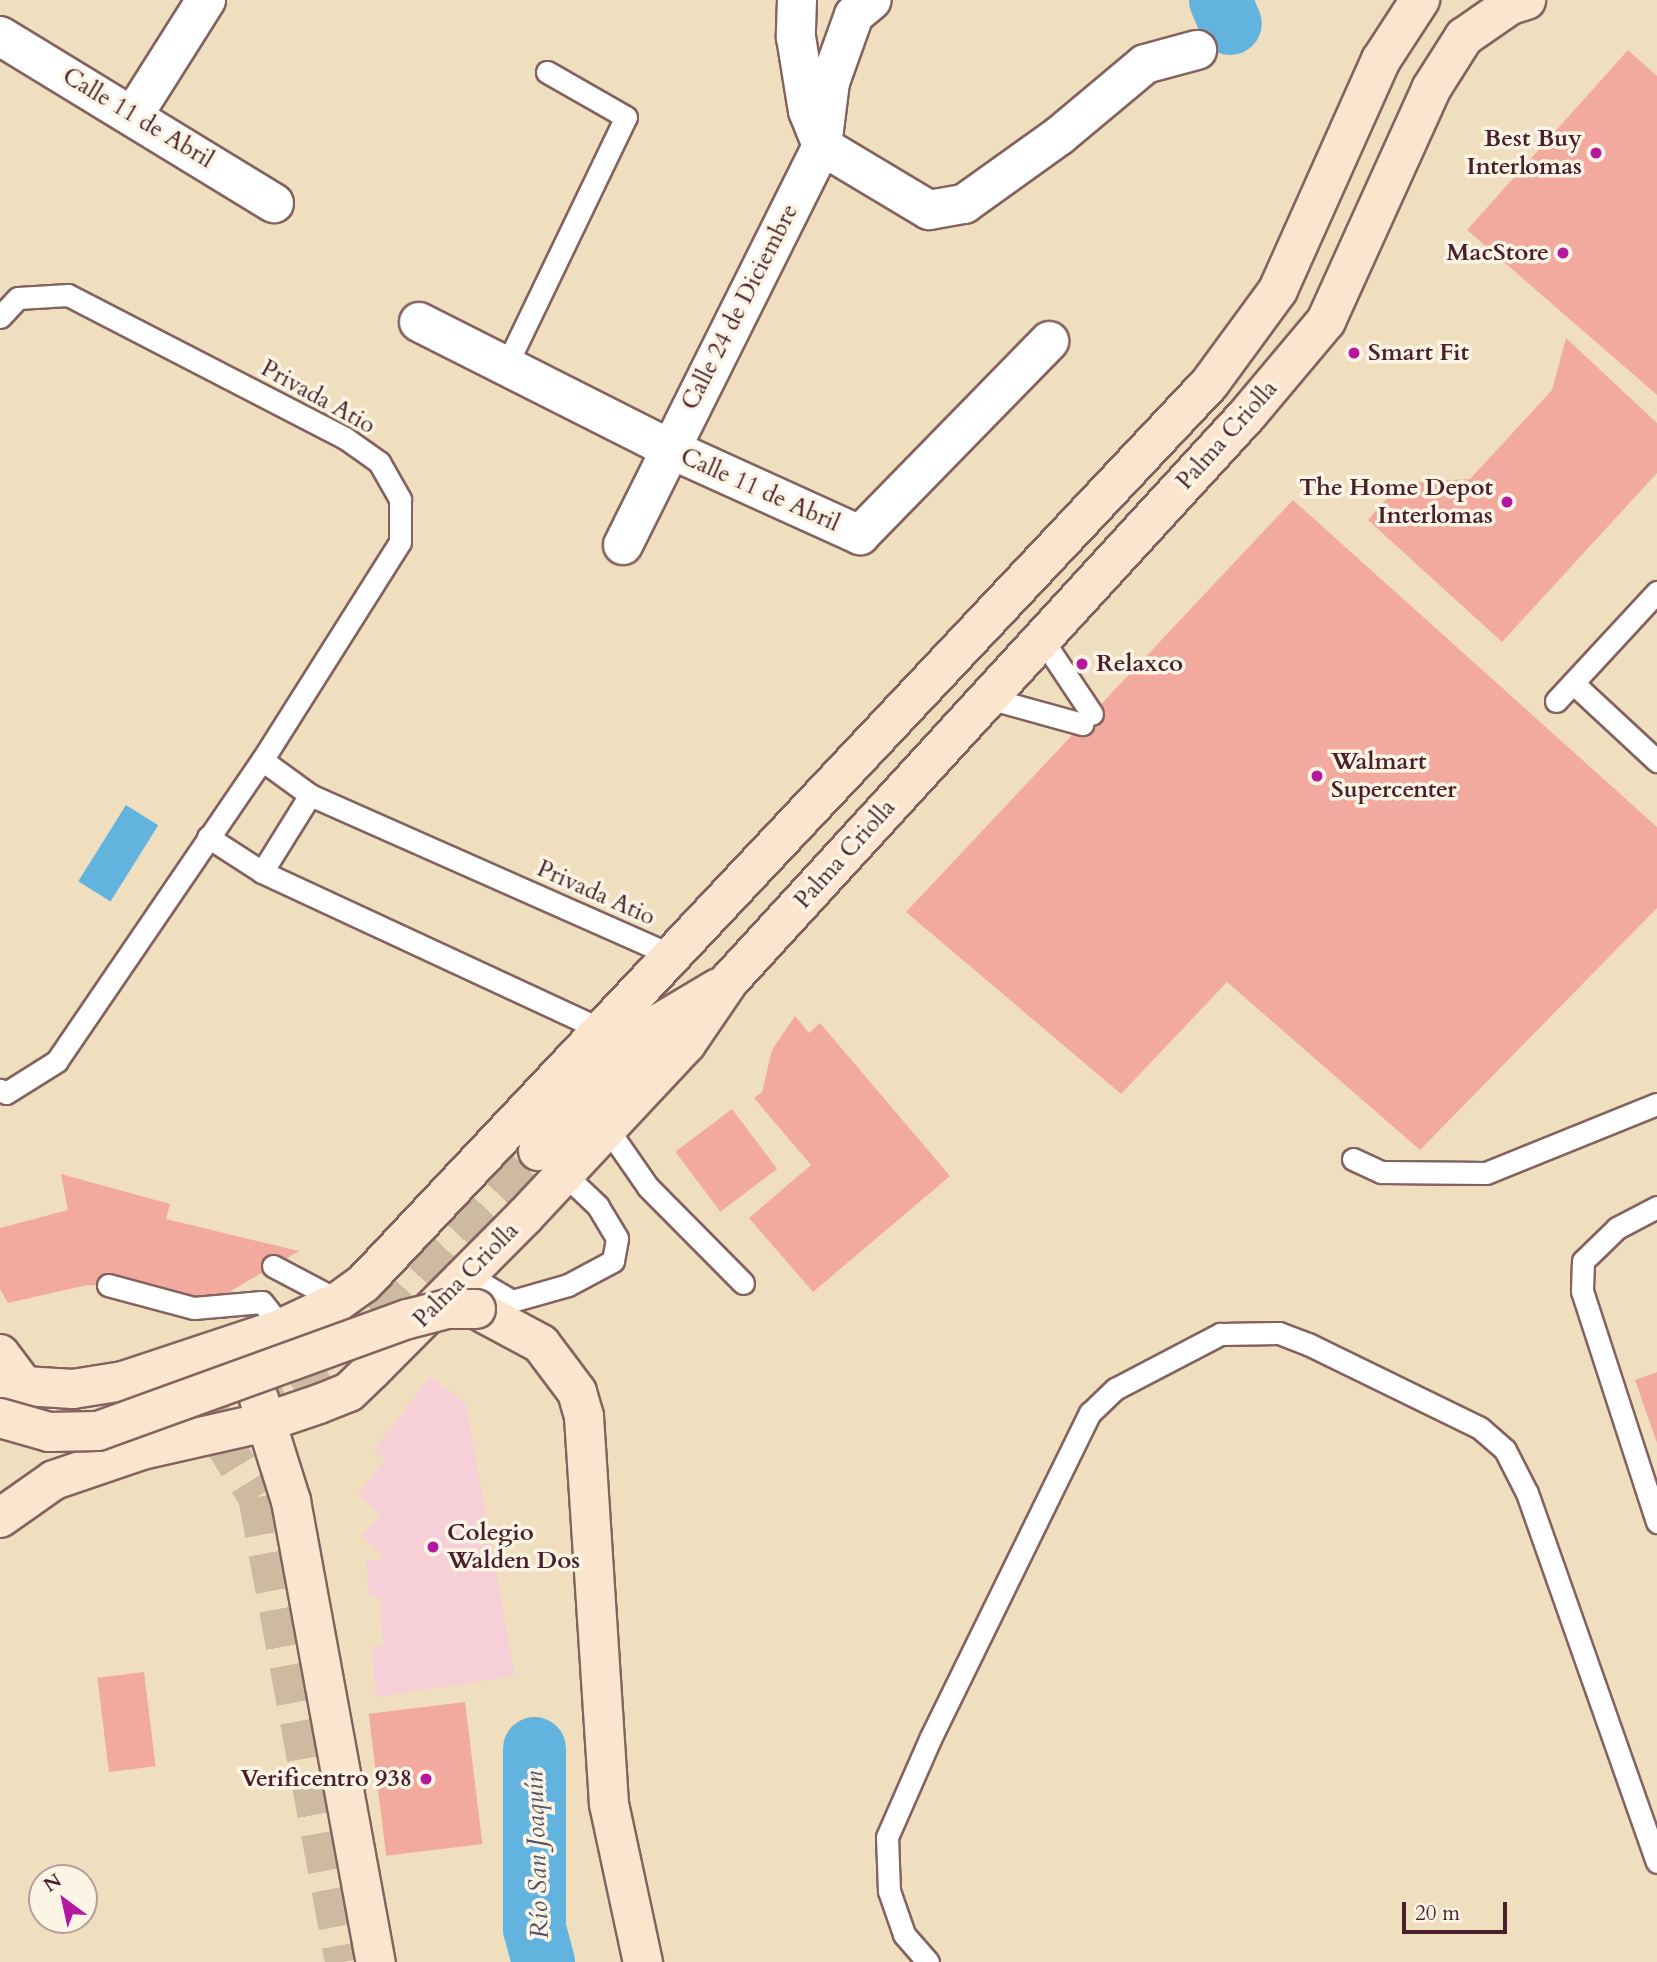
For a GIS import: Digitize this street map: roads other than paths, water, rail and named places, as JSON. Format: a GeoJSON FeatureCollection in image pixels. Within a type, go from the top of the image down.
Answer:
{"type":"FeatureCollection","features":[{"type":"Feature","properties":{"kind":"main road","name":"Palma Criolla"},"geometry":{"type":"LineString","coordinates":[[12,1390],[73,1389],[123,1381],[282,1328],[339,1301],[364,1283],[602,1030],[669,954],[1210,383],[1278,290],[1381,60],[1420,0]]}},
{"type":"Feature","properties":{"kind":"main road","name":"Palma Criolla"},"geometry":{"type":"LineString","coordinates":[[0,1518],[54,1480],[142,1450],[233,1429],[349,1392],[467,1274],[551,1162],[607,1128],[686,1044],[729,981],[1248,414],[1326,321],[1430,89],[1464,37],[1510,5],[1526,0]]}},
{"type":"Feature","properties":{"kind":"main road"},"geometry":{"type":"LineString","coordinates":[[551,1162],[661,1022],[729,981]]}},
{"type":"Feature","properties":{"kind":"main road"},"geometry":{"type":"LineString","coordinates":[[0,1418],[48,1432],[98,1431],[447,1309],[476,1309],[541,1345],[577,1392],[584,1417],[609,1804],[643,1962]]}},
{"type":"Feature","properties":{"kind":"main road"},"geometry":{"type":"LineString","coordinates":[[225,1348],[233,1429],[291,1501]]}},
{"type":"Feature","properties":{"kind":"main road"},"geometry":{"type":"LineString","coordinates":[[0,1354],[12,1390]]}},
{"type":"Feature","properties":{"kind":"main road"},"geometry":{"type":"LineString","coordinates":[[233,1429],[291,1501],[376,1962]]}},
{"type":"Feature","properties":{"kind":"street"},"geometry":{"type":"LineString","coordinates":[[134,114],[206,0]]}},
{"type":"Feature","properties":{"kind":"street"},"geometry":{"type":"LineString","coordinates":[[797,0],[796,37],[808,111],[822,146],[929,210],[964,204],[1059,136],[1145,64],[1197,50]]}},
{"type":"Feature","properties":{"kind":"street","name":"Calle 24 de Diciembre"},"geometry":{"type":"LineString","coordinates":[[623,545],[667,448],[822,146],[834,71],[854,15],[872,0]]}},
{"type":"Feature","properties":{"kind":"street","name":"Calle 11 de Abril"},"geometry":{"type":"LineString","coordinates":[[0,36],[134,114],[274,203]]}},
{"type":"Feature","properties":{"kind":"street","name":"Calle 11 de Abril"},"geometry":{"type":"LineString","coordinates":[[419,321],[667,448],[860,535],[1049,341]]}},
{"type":"Feature","properties":{"kind":"lane"},"geometry":{"type":"LineString","coordinates":[[506,366],[626,117],[547,72]]}},
{"type":"Feature","properties":{"kind":"lane","name":"Privada Atio"},"geometry":{"type":"LineString","coordinates":[[0,317],[18,298],[68,295],[345,438],[379,462],[400,499],[400,542],[262,760],[57,1061],[6,1093],[0,1090]]}},
{"type":"Feature","properties":{"kind":"lane"},"geometry":{"type":"LineString","coordinates":[[1556,701],[1657,592]]}},
{"type":"Feature","properties":{"kind":"lane"},"geometry":{"type":"LineString","coordinates":[[988,698],[1087,719],[1042,639]]}},
{"type":"Feature","properties":{"kind":"lane"},"geometry":{"type":"LineString","coordinates":[[1573,683],[1657,761]]}},
{"type":"Feature","properties":{"kind":"lane","name":"Privada Atio"},"geometry":{"type":"LineString","coordinates":[[262,760],[310,795],[669,954]]}},
{"type":"Feature","properties":{"kind":"lane"},"geometry":{"type":"LineString","coordinates":[[262,872],[310,795]]}},
{"type":"Feature","properties":{"kind":"lane"},"geometry":{"type":"LineString","coordinates":[[208,837],[262,872],[602,1030]]}},
{"type":"Feature","properties":{"kind":"lane"},"geometry":{"type":"LineString","coordinates":[[1353,1159],[1381,1172],[1486,1173],[1657,1104]]}},
{"type":"Feature","properties":{"kind":"lane"},"geometry":{"type":"LineString","coordinates":[[607,1128],[676,1220],[743,1283]]}},
{"type":"Feature","properties":{"kind":"lane"},"geometry":{"type":"LineString","coordinates":[[467,1274],[512,1301],[568,1285],[613,1261],[617,1238],[598,1206],[551,1162]]}},
{"type":"Feature","properties":{"kind":"lane"},"geometry":{"type":"LineString","coordinates":[[1657,1207],[1617,1228],[1583,1261],[1582,1291],[1657,1522]]}},
{"type":"Feature","properties":{"kind":"lane"},"geometry":{"type":"LineString","coordinates":[[273,1266],[339,1301]]}},
{"type":"Feature","properties":{"kind":"lane"},"geometry":{"type":"LineString","coordinates":[[108,1285],[194,1308],[262,1302],[282,1328]]}},
{"type":"Feature","properties":{"kind":"lane"},"geometry":{"type":"LineString","coordinates":[[928,1962],[904,1934],[889,1891],[887,1836],[931,1737],[1090,1413],[1115,1390],[1220,1334],[1279,1333],[1308,1344],[1480,1428],[1505,1450],[1527,1493],[1657,1862]]}},
{"type":"Feature","properties":{"kind":"water"},"geometry":{"type":"Polygon","coordinates":[[[126,805],[158,825],[111,901],[78,881],[126,805]]]}},
{"type":"Feature","properties":{"kind":"waterway","name":"Río San Joaquín"},"geometry":{"type":"LineString","coordinates":[[1220,0],[1230,23]]}},
{"type":"Feature","properties":{"kind":"waterway","name":"Río San Joaquín"},"geometry":{"type":"LineString","coordinates":[[534,1748],[534,1928],[543,1962]]}},
{"type":"Feature","properties":{"kind":"tunnel"},"geometry":{"type":"LineString","coordinates":[[159,1420],[193,1420],[294,1390],[343,1361],[538,1151]]}},
{"type":"Feature","properties":{"kind":"tunnel"},"geometry":{"type":"LineString","coordinates":[[193,1420],[218,1434],[257,1497],[344,1962]]}},
{"type":"Feature","properties":{"kind":"place","name":"Best Buy Interlomas"},"geometry":{"type":"Point","coordinates":[1596,153]}},
{"type":"Feature","properties":{"kind":"place","name":"MacStore"},"geometry":{"type":"Point","coordinates":[1563,253]}},
{"type":"Feature","properties":{"kind":"place","name":"Smart Fit"},"geometry":{"type":"Point","coordinates":[1354,353]}},
{"type":"Feature","properties":{"kind":"place","name":"The Home Depot Interlomas"},"geometry":{"type":"Point","coordinates":[1507,502]}},
{"type":"Feature","properties":{"kind":"place","name":"Relaxco"},"geometry":{"type":"Point","coordinates":[1082,664]}},
{"type":"Feature","properties":{"kind":"place","name":"Walmart Supercenter"},"geometry":{"type":"Point","coordinates":[1317,776]}},
{"type":"Feature","properties":{"kind":"place","name":"Colegio Walden Dos"},"geometry":{"type":"Point","coordinates":[433,1547]}},
{"type":"Feature","properties":{"kind":"place","name":"Verificentro 938"},"geometry":{"type":"Point","coordinates":[426,1779]}}]}
